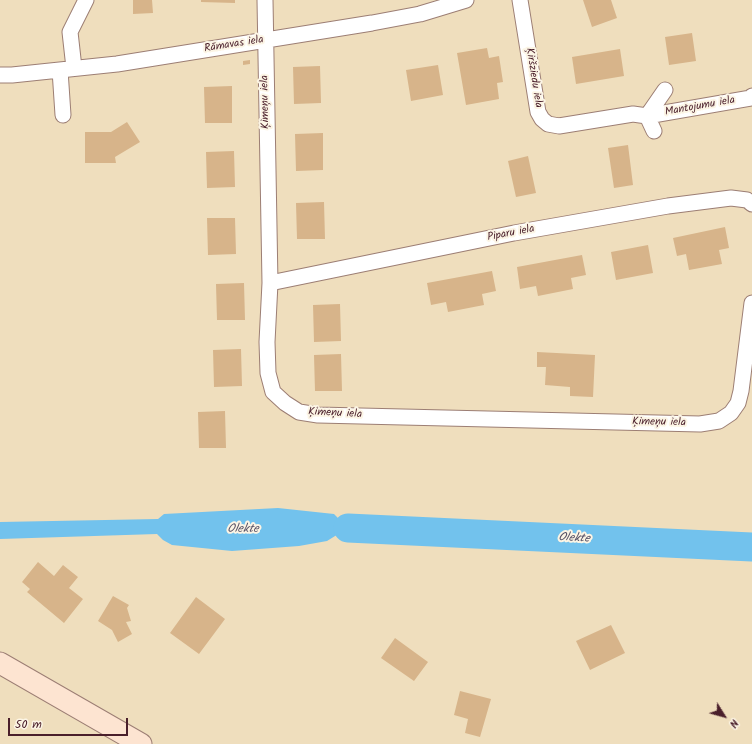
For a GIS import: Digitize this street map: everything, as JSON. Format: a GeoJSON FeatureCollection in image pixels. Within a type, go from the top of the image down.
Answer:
{"type":"FeatureCollection","features":[{"type":"Feature","properties":{"kind":"main road"},"geometry":{"type":"LineString","coordinates":[[0,663],[141,744]]}},
{"type":"Feature","properties":{"kind":"street"},"geometry":{"type":"LineString","coordinates":[[63,115],[70,32],[86,0]]}},
{"type":"Feature","properties":{"kind":"street","name":"Ķimeņu iela"},"geometry":{"type":"LineString","coordinates":[[265,0],[270,283],[267,342],[268,373],[273,392],[284,403],[299,412],[318,415],[700,424],[719,421],[731,413],[738,403],[741,391],[752,303]]}},
{"type":"Feature","properties":{"kind":"street","name":"Rāmavas iela"},"geometry":{"type":"LineString","coordinates":[[0,75],[116,64],[372,23],[420,14],[466,0]]}},
{"type":"Feature","properties":{"kind":"street","name":"Ķiršziedu iela"},"geometry":{"type":"LineString","coordinates":[[520,0],[538,112],[542,119],[548,124],[559,126],[633,114],[647,116]]}},
{"type":"Feature","properties":{"kind":"street"},"geometry":{"type":"LineString","coordinates":[[654,131],[647,116],[665,90]]}},
{"type":"Feature","properties":{"kind":"street","name":"Mantojumu iela"},"geometry":{"type":"LineString","coordinates":[[647,116],[751,98],[752,96]]}},
{"type":"Feature","properties":{"kind":"street","name":"Piparu iela"},"geometry":{"type":"LineString","coordinates":[[270,283],[514,233],[668,206],[731,198],[747,200],[752,204]]}},
{"type":"Feature","properties":{"kind":"water","name":"Olekte"},"geometry":{"type":"Polygon","coordinates":[[[278,508],[334,514],[348,528],[327,541],[299,546],[232,551],[172,545],[163,540],[157,534],[0,539],[0,522],[158,519],[164,514],[278,508]]]}},
{"type":"Feature","properties":{"kind":"building"},"geometry":{"type":"Polygon","coordinates":[[[133,0],[152,0],[153,13],[133,14],[133,0]]]}},
{"type":"Feature","properties":{"kind":"building"},"geometry":{"type":"Polygon","coordinates":[[[201,0],[235,0],[235,3],[201,2],[201,0]]]}},
{"type":"Feature","properties":{"kind":"building"},"geometry":{"type":"Polygon","coordinates":[[[583,0],[611,0],[617,18],[592,27],[583,0]]]}},
{"type":"Feature","properties":{"kind":"building"},"geometry":{"type":"Polygon","coordinates":[[[692,33],[696,61],[669,65],[665,37],[692,33]]]}},
{"type":"Feature","properties":{"kind":"building"},"geometry":{"type":"Polygon","coordinates":[[[487,48],[489,58],[499,56],[503,82],[497,83],[499,99],[466,105],[457,53],[487,48]]]}},
{"type":"Feature","properties":{"kind":"building"},"geometry":{"type":"Polygon","coordinates":[[[620,49],[624,76],[576,84],[572,57],[620,49]]]}},
{"type":"Feature","properties":{"kind":"building"},"geometry":{"type":"Polygon","coordinates":[[[250,60],[250,64],[243,65],[243,61],[250,60]]]}},
{"type":"Feature","properties":{"kind":"building"},"geometry":{"type":"Polygon","coordinates":[[[438,65],[443,95],[411,101],[406,70],[438,65]]]}},
{"type":"Feature","properties":{"kind":"building"},"geometry":{"type":"Polygon","coordinates":[[[320,66],[321,103],[294,104],[293,67],[320,66]]]}},
{"type":"Feature","properties":{"kind":"building"},"geometry":{"type":"Polygon","coordinates":[[[232,86],[232,123],[205,123],[204,87],[232,86]]]}},
{"type":"Feature","properties":{"kind":"building"},"geometry":{"type":"Polygon","coordinates":[[[127,122],[140,142],[115,157],[116,163],[85,163],[85,132],[111,132],[127,122]]]}},
{"type":"Feature","properties":{"kind":"building"},"geometry":{"type":"Polygon","coordinates":[[[323,133],[323,170],[296,171],[295,134],[323,133]]]}},
{"type":"Feature","properties":{"kind":"building"},"geometry":{"type":"Polygon","coordinates":[[[628,145],[633,185],[614,188],[608,148],[628,145]]]}},
{"type":"Feature","properties":{"kind":"building"},"geometry":{"type":"Polygon","coordinates":[[[234,151],[235,187],[207,188],[206,152],[234,151]]]}},
{"type":"Feature","properties":{"kind":"building"},"geometry":{"type":"Polygon","coordinates":[[[528,156],[536,193],[516,197],[508,161],[528,156]]]}},
{"type":"Feature","properties":{"kind":"building"},"geometry":{"type":"Polygon","coordinates":[[[324,202],[325,239],[297,239],[296,203],[324,202]]]}},
{"type":"Feature","properties":{"kind":"building"},"geometry":{"type":"Polygon","coordinates":[[[207,218],[235,218],[236,254],[208,255],[207,218]]]}},
{"type":"Feature","properties":{"kind":"building"},"geometry":{"type":"Polygon","coordinates":[[[725,227],[729,248],[719,250],[722,264],[689,270],[686,254],[677,256],[673,238],[725,227]]]}},
{"type":"Feature","properties":{"kind":"building"},"geometry":{"type":"Polygon","coordinates":[[[648,245],[653,273],[616,280],[611,252],[648,245]]]}},
{"type":"Feature","properties":{"kind":"building"},"geometry":{"type":"Polygon","coordinates":[[[582,255],[586,275],[571,278],[573,289],[538,296],[536,286],[520,289],[517,267],[582,255]]]}},
{"type":"Feature","properties":{"kind":"building"},"geometry":{"type":"Polygon","coordinates":[[[492,271],[496,291],[482,294],[484,305],[448,312],[446,302],[431,305],[427,283],[492,271]]]}},
{"type":"Feature","properties":{"kind":"building"},"geometry":{"type":"Polygon","coordinates":[[[244,283],[245,320],[217,320],[216,284],[244,283]]]}},
{"type":"Feature","properties":{"kind":"building"},"geometry":{"type":"Polygon","coordinates":[[[340,304],[341,341],[314,342],[313,305],[340,304]]]}},
{"type":"Feature","properties":{"kind":"building"},"geometry":{"type":"Polygon","coordinates":[[[241,349],[242,386],[214,387],[213,350],[241,349]]]}},
{"type":"Feature","properties":{"kind":"building"},"geometry":{"type":"Polygon","coordinates":[[[537,352],[595,355],[593,397],[570,396],[570,387],[545,385],[546,367],[537,367],[537,352]]]}},
{"type":"Feature","properties":{"kind":"building"},"geometry":{"type":"Polygon","coordinates":[[[341,354],[342,391],[315,391],[314,355],[341,354]]]}},
{"type":"Feature","properties":{"kind":"building"},"geometry":{"type":"Polygon","coordinates":[[[225,411],[226,448],[199,448],[198,412],[225,411]]]}},
{"type":"Feature","properties":{"kind":"building"},"geometry":{"type":"Polygon","coordinates":[[[38,562],[54,576],[63,565],[78,577],[69,588],[83,599],[64,623],[27,592],[30,589],[22,582],[38,562]]]}},
{"type":"Feature","properties":{"kind":"building"},"geometry":{"type":"Polygon","coordinates":[[[113,596],[129,605],[127,608],[131,621],[126,622],[132,634],[118,642],[112,630],[98,621],[113,596]]]}},
{"type":"Feature","properties":{"kind":"building"},"geometry":{"type":"Polygon","coordinates":[[[196,597],[225,619],[199,654],[170,633],[196,597]]]}},
{"type":"Feature","properties":{"kind":"building"},"geometry":{"type":"Polygon","coordinates":[[[611,625],[625,653],[590,670],[576,641],[611,625]]]}},
{"type":"Feature","properties":{"kind":"building"},"geometry":{"type":"Polygon","coordinates":[[[395,638],[428,662],[414,681],[381,658],[395,638]]]}},
{"type":"Feature","properties":{"kind":"building"},"geometry":{"type":"Polygon","coordinates":[[[460,691],[491,699],[480,737],[465,733],[468,719],[454,715],[460,691]]]}},
{"type":"Feature","properties":{"kind":"waterway","name":"Olekte"},"geometry":{"type":"LineString","coordinates":[[348,528],[752,547]]}}]}
